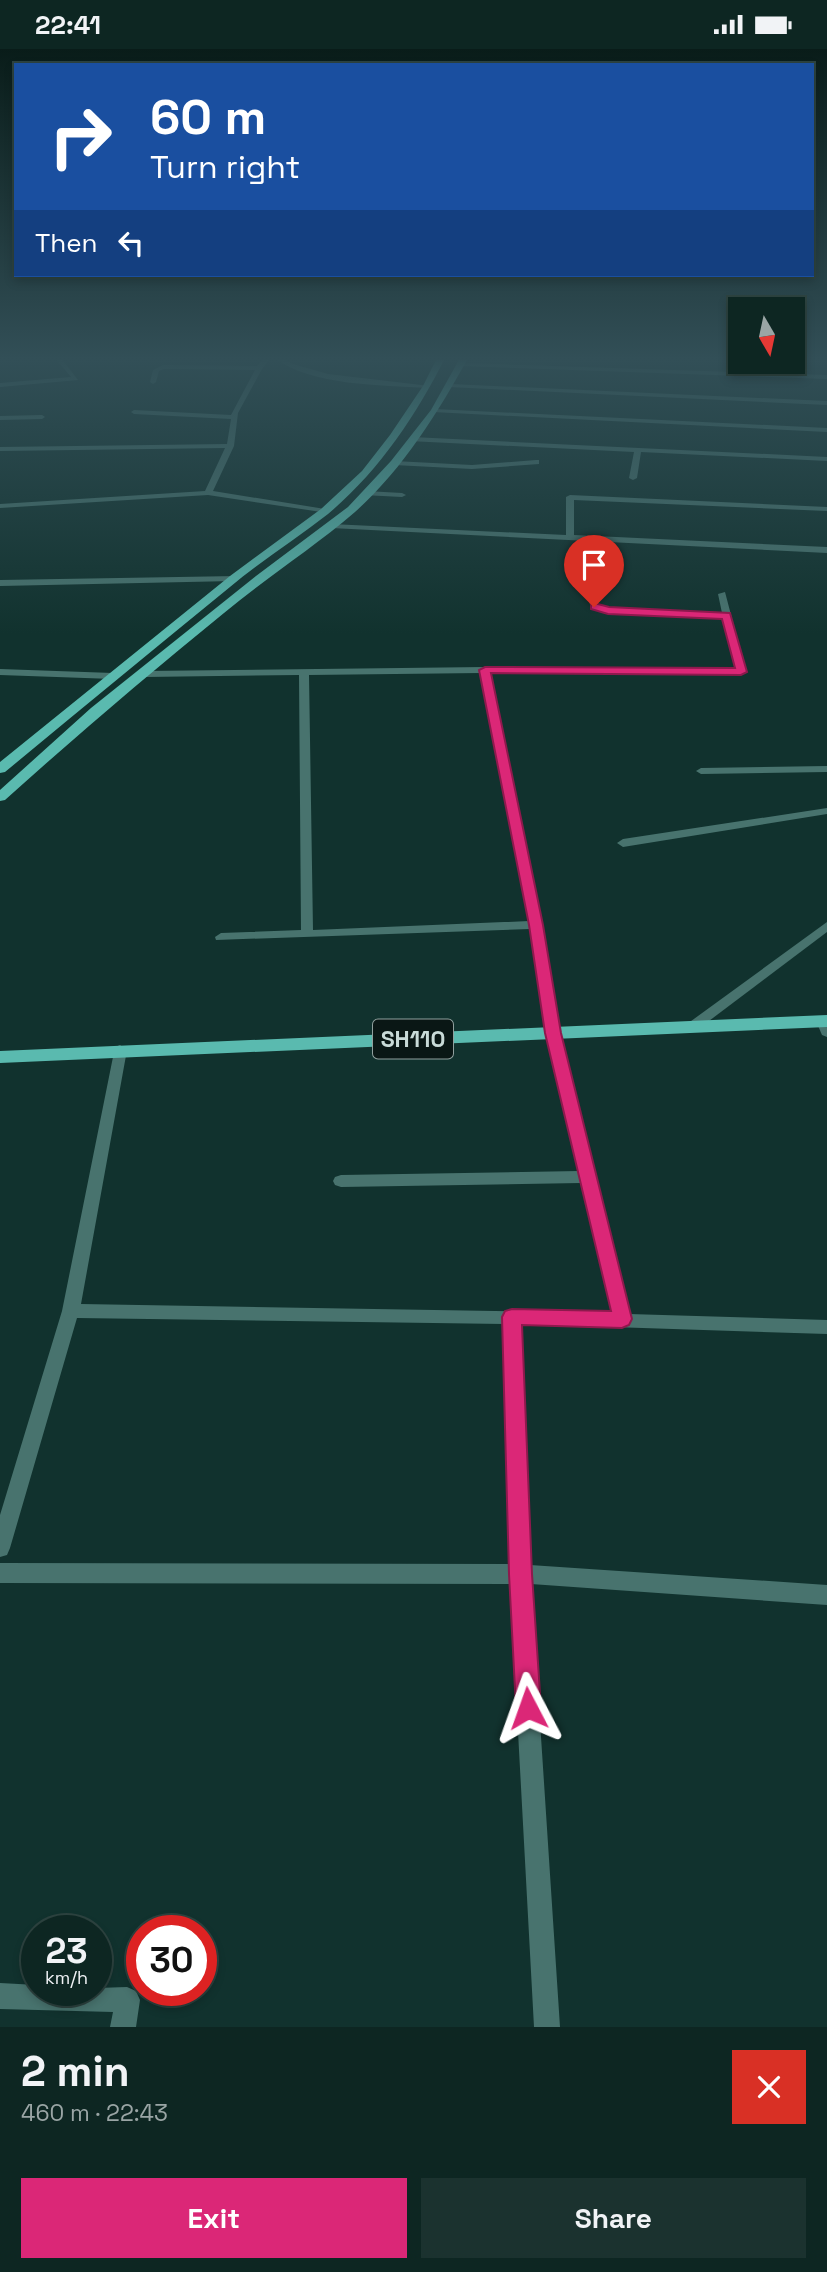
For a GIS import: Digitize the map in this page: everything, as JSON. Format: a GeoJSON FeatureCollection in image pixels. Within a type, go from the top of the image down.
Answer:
{"type":"FeatureCollection","features":[{"type":"Feature","properties":{"kind":"main road"},"geometry":{"type":"LineString","coordinates":[[0,769],[234,578],[325,511],[365,473],[383,450]]}},
{"type":"Feature","properties":{"kind":"main road"},"geometry":{"type":"LineString","coordinates":[[0,797],[96,711],[145,674],[260,577],[331,526],[366,493],[404,450]]}},
{"type":"Feature","properties":{"kind":"main road","name":"SH110"},"geometry":{"type":"LineString","coordinates":[[0,1057],[692,1027],[826,1025]]}},
{"type":"Feature","properties":{"kind":"street"},"geometry":{"type":"LineString","coordinates":[[208,493],[228,450]]}},
{"type":"Feature","properties":{"kind":"street"},"geometry":{"type":"LineString","coordinates":[[633,478],[638,450]]}},
{"type":"Feature","properties":{"kind":"street"},"geometry":{"type":"LineString","coordinates":[[644,450],[827,459]]}},
{"type":"Feature","properties":{"kind":"street"},"geometry":{"type":"LineString","coordinates":[[394,463],[472,467],[536,462]]}},
{"type":"Feature","properties":{"kind":"street"},"geometry":{"type":"LineString","coordinates":[[0,506],[208,493],[325,511]]}},
{"type":"Feature","properties":{"kind":"street"},"geometry":{"type":"LineString","coordinates":[[366,493],[402,495]]}},
{"type":"Feature","properties":{"kind":"street"},"geometry":{"type":"LineString","coordinates":[[570,538],[570,497],[827,509]]}},
{"type":"Feature","properties":{"kind":"street"},"geometry":{"type":"LineString","coordinates":[[331,526],[827,550]]}},
{"type":"Feature","properties":{"kind":"street"},"geometry":{"type":"LineString","coordinates":[[587,576],[594,607],[608,611],[727,616]]}},
{"type":"Feature","properties":{"kind":"street"},"geometry":{"type":"LineString","coordinates":[[0,583],[234,578]]}},
{"type":"Feature","properties":{"kind":"street"},"geometry":{"type":"LineString","coordinates":[[145,674],[485,670],[741,672],[722,594]]}},
{"type":"Feature","properties":{"kind":"street"},"geometry":{"type":"LineString","coordinates":[[485,670],[536,925],[553,1033],[622,1319]]}},
{"type":"Feature","properties":{"kind":"street"},"geometry":{"type":"LineString","coordinates":[[0,673],[113,676]]}},
{"type":"Feature","properties":{"kind":"street"},"geometry":{"type":"LineString","coordinates":[[304,673],[307,934]]}},
{"type":"Feature","properties":{"kind":"street"},"geometry":{"type":"LineString","coordinates":[[701,771],[827,769]]}},
{"type":"Feature","properties":{"kind":"street"},"geometry":{"type":"LineString","coordinates":[[622,843],[827,811]]}},
{"type":"Feature","properties":{"kind":"street"},"geometry":{"type":"LineString","coordinates":[[221,937],[536,925]]}},
{"type":"Feature","properties":{"kind":"street"},"geometry":{"type":"LineString","coordinates":[[692,1027],[797,945],[827,926]]}},
{"type":"Feature","properties":{"kind":"street"},"geometry":{"type":"LineString","coordinates":[[0,1548],[71,1311],[120,1050]]}},
{"type":"Feature","properties":{"kind":"street"},"geometry":{"type":"LineString","coordinates":[[341,1181],[588,1177]]}},
{"type":"Feature","properties":{"kind":"street"},"geometry":{"type":"LineString","coordinates":[[71,1311],[622,1319],[827,1327]]}},
{"type":"Feature","properties":{"kind":"street"},"geometry":{"type":"LineString","coordinates":[[512,1317],[520,1574],[547,2027]]}},
{"type":"Feature","properties":{"kind":"street"},"geometry":{"type":"LineString","coordinates":[[0,1573],[520,1574],[826,1599]]}},
{"type":"Feature","properties":{"kind":"street"},"geometry":{"type":"LineString","coordinates":[[0,1996],[127,2000],[123,2027]]}},
{"type":"Feature","properties":{"kind":"route"},"geometry":{"type":"LineString","coordinates":[[528,1708],[520,1574],[512,1317],[622,1319],[553,1033],[536,925],[485,670],[741,672],[727,616],[608,611],[594,607]]}}]}
